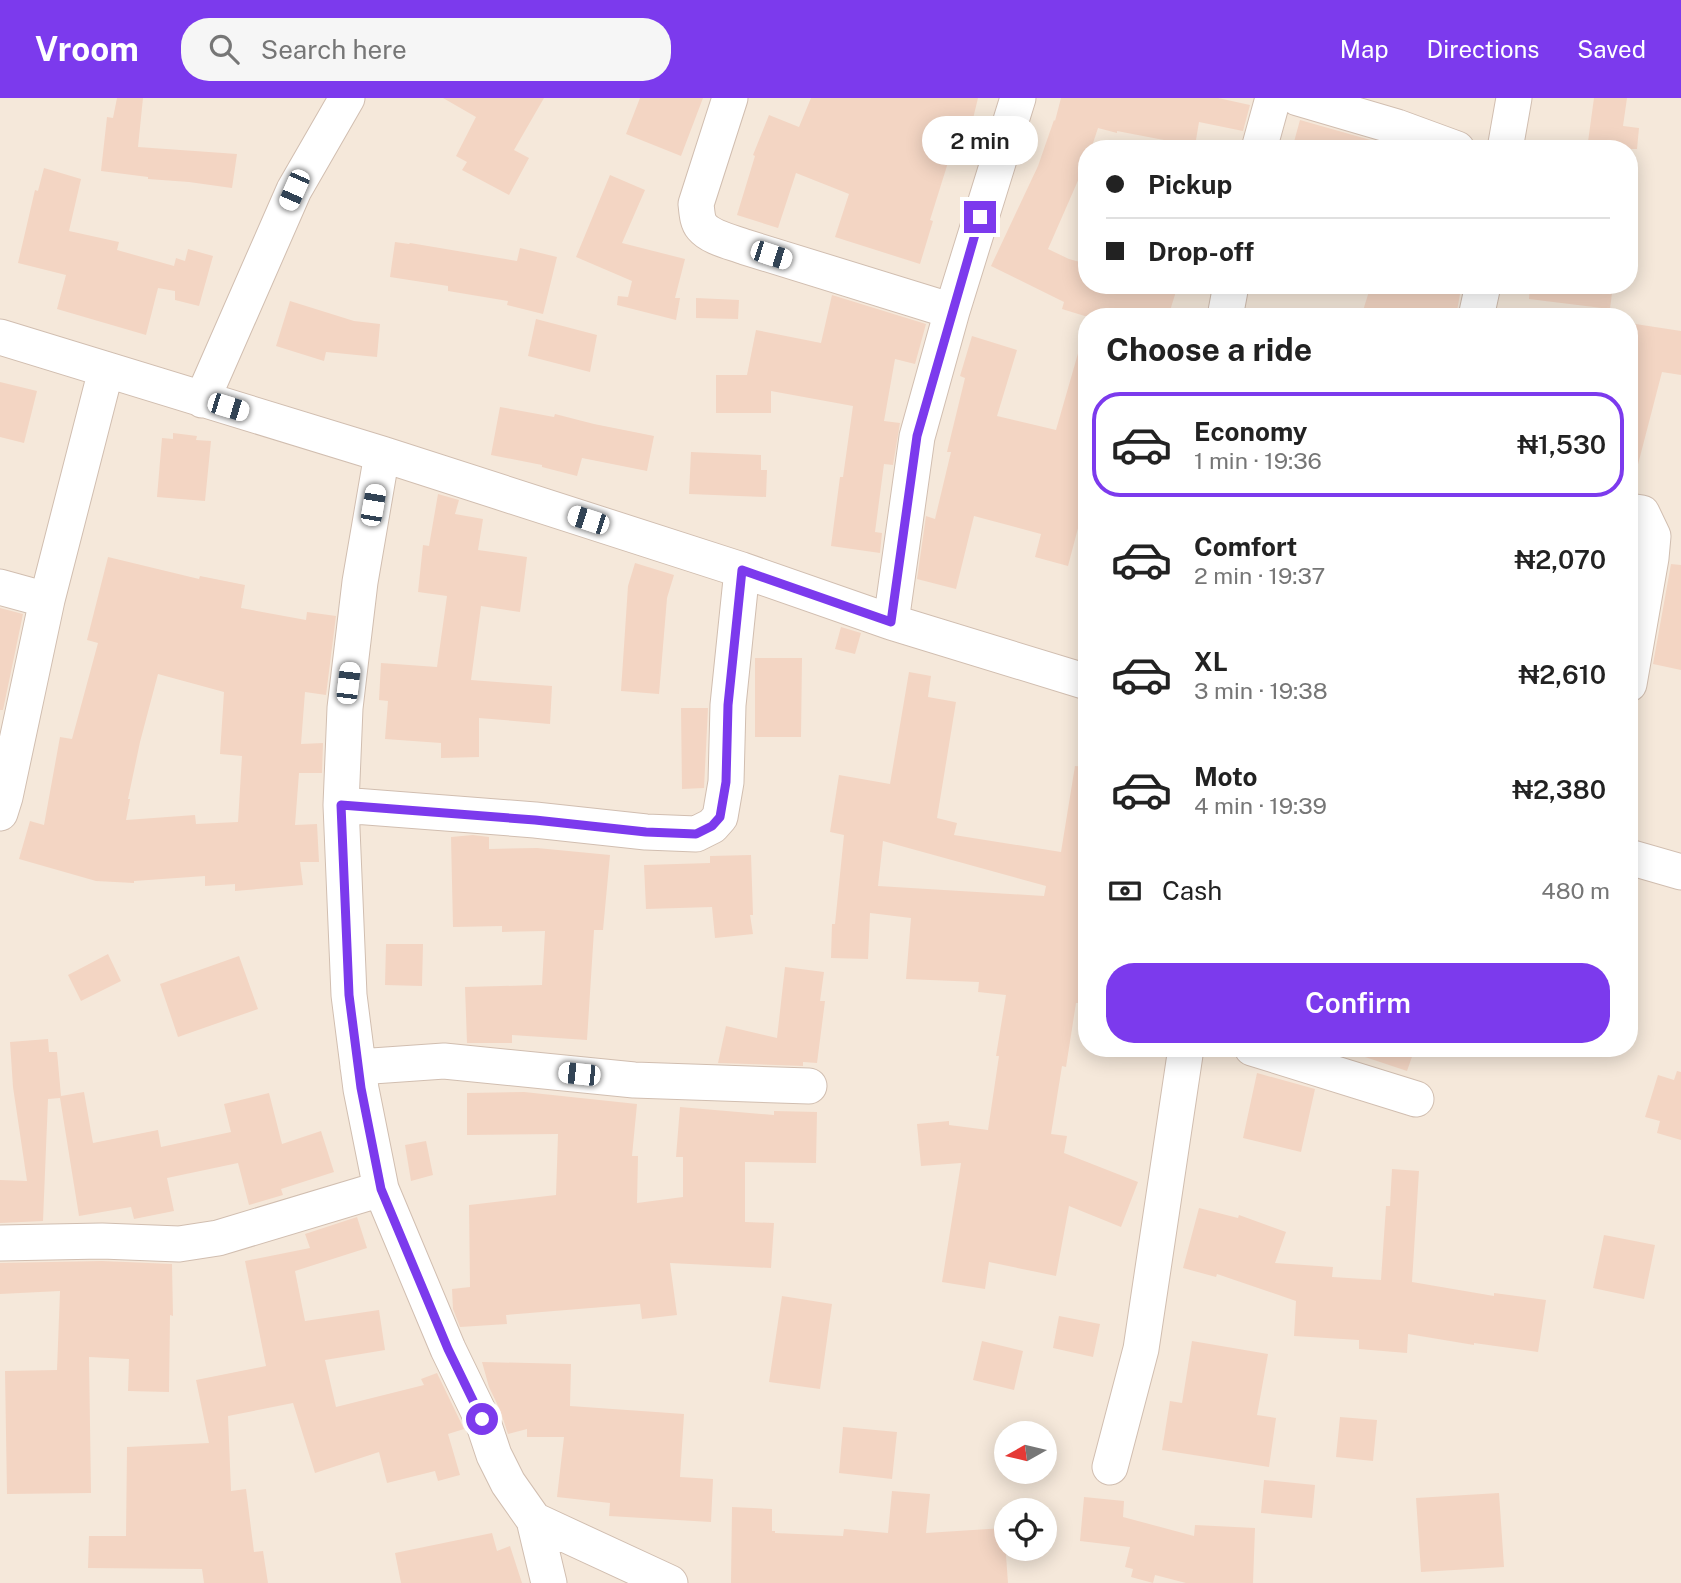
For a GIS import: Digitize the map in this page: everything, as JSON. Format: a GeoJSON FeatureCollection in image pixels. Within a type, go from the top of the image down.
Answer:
{"type":"FeatureCollection","features":[{"type":"Feature","properties":{"kind":"street"},"geometry":{"type":"LineString","coordinates":[[202,400],[294,190],[347,98]]}},
{"type":"Feature","properties":{"kind":"street"},"geometry":{"type":"LineString","coordinates":[[730,98],[695,204],[703,228],[745,247],[952,312]]}},
{"type":"Feature","properties":{"kind":"street"},"geometry":{"type":"LineString","coordinates":[[891,622],[917,436],[1018,98]]}},
{"type":"Feature","properties":{"kind":"street"},"geometry":{"type":"LineString","coordinates":[[1261,140],[1273,98]]}},
{"type":"Feature","properties":{"kind":"street"},"geometry":{"type":"LineString","coordinates":[[1298,98],[1432,140]]}},
{"type":"Feature","properties":{"kind":"street"},"geometry":{"type":"LineString","coordinates":[[1507,140],[1514,98]]}},
{"type":"Feature","properties":{"kind":"street"},"geometry":{"type":"LineString","coordinates":[[0,337],[382,454],[742,570],[891,622],[1078,679]]}},
{"type":"Feature","properties":{"kind":"street"},"geometry":{"type":"LineString","coordinates":[[0,813],[47,600],[106,370]]}},
{"type":"Feature","properties":{"kind":"street"},"geometry":{"type":"LineString","coordinates":[[382,454],[360,583],[345,708],[341,805],[349,995],[361,1088],[381,1189],[448,1349],[482,1419],[499,1464],[508,1483],[534,1520],[549,1583]]}},
{"type":"Feature","properties":{"kind":"street"},"geometry":{"type":"LineString","coordinates":[[1638,512],[1642,513],[1653,536],[1638,632]]}},
{"type":"Feature","properties":{"kind":"street"},"geometry":{"type":"LineString","coordinates":[[341,805],[535,820],[646,832],[696,834],[712,826],[720,817],[726,782],[728,705],[742,570]]}},
{"type":"Feature","properties":{"kind":"street"},"geometry":{"type":"LineString","coordinates":[[0,587],[47,600]]}},
{"type":"Feature","properties":{"kind":"street"},"geometry":{"type":"LineString","coordinates":[[1638,860],[1681,872]]}},
{"type":"Feature","properties":{"kind":"street"},"geometry":{"type":"LineString","coordinates":[[1110,1467],[1141,1349],[1185,1057]]}},
{"type":"Feature","properties":{"kind":"street"},"geometry":{"type":"LineString","coordinates":[[1281,1057],[1416,1099]]}},
{"type":"Feature","properties":{"kind":"street"},"geometry":{"type":"LineString","coordinates":[[358,1067],[444,1061],[634,1080],[809,1086]]}},
{"type":"Feature","properties":{"kind":"street"},"geometry":{"type":"LineString","coordinates":[[0,1243],[103,1241],[180,1244],[218,1238],[381,1189]]}},
{"type":"Feature","properties":{"kind":"street"},"geometry":{"type":"LineString","coordinates":[[534,1520],[670,1583]]}},
{"type":"Feature","properties":{"kind":"shaded area"},"geometry":{"type":"Polygon","coordinates":[[[0,98],[1681,98],[1681,1583],[0,1583],[0,98]]]}},
{"type":"Feature","properties":{"kind":"building"},"geometry":{"type":"Polygon","coordinates":[[[117,98],[143,98],[138,147],[237,154],[232,188],[101,171],[107,117],[113,118],[117,98]]]}},
{"type":"Feature","properties":{"kind":"building"},"geometry":{"type":"Polygon","coordinates":[[[443,98],[544,98],[514,150],[529,158],[509,195],[462,170],[467,162],[456,156],[476,117],[443,98]]]}},
{"type":"Feature","properties":{"kind":"building"},"geometry":{"type":"Polygon","coordinates":[[[640,98],[703,98],[681,156],[626,134],[640,98]]]}},
{"type":"Feature","properties":{"kind":"building"},"geometry":{"type":"Polygon","coordinates":[[[811,98],[978,98],[964,156],[951,153],[930,220],[933,221],[920,264],[835,237],[849,194],[796,173],[778,228],[737,215],[755,156],[753,155],[769,115],[799,127],[811,98]]]}},
{"type":"Feature","properties":{"kind":"building"},"geometry":{"type":"Polygon","coordinates":[[[1061,98],[1218,98],[1250,105],[1243,131],[1199,122],[1196,140],[1164,140],[1098,128],[1094,140],[1078,140],[1078,181],[1048,249],[1078,262],[1078,294],[1175,294],[1171,308],[1078,308],[1078,314],[1062,309],[1064,302],[991,266],[1038,166],[1061,98]]]}},
{"type":"Feature","properties":{"kind":"building"},"geometry":{"type":"Polygon","coordinates":[[[1594,98],[1627,98],[1623,126],[1639,128],[1638,140],[1588,140],[1594,98]]]}},
{"type":"Feature","properties":{"kind":"building"},"geometry":{"type":"Polygon","coordinates":[[[1300,120],[1370,140],[1294,140],[1300,120]]]}},
{"type":"Feature","properties":{"kind":"building"},"geometry":{"type":"Polygon","coordinates":[[[44,168],[81,179],[69,231],[119,242],[117,250],[174,266],[176,258],[185,261],[188,249],[213,256],[199,306],[175,300],[175,291],[158,288],[146,335],[57,309],[66,275],[18,263],[35,190],[38,191],[44,168]]]}},
{"type":"Feature","properties":{"kind":"building"},"geometry":{"type":"Polygon","coordinates":[[[610,175],[645,190],[622,243],[685,259],[675,298],[680,298],[676,320],[617,305],[618,296],[628,297],[632,281],[576,257],[610,175]]]}},
{"type":"Feature","properties":{"kind":"building"},"geometry":{"type":"Polygon","coordinates":[[[395,242],[517,261],[520,248],[557,257],[543,314],[507,305],[508,301],[448,291],[448,286],[390,277],[395,242]]]}},
{"type":"Feature","properties":{"kind":"building"},"geometry":{"type":"Polygon","coordinates":[[[1368,294],[1460,294],[1458,308],[1364,308],[1368,294]]]}},
{"type":"Feature","properties":{"kind":"building"},"geometry":{"type":"Polygon","coordinates":[[[1529,294],[1612,294],[1610,308],[1529,299],[1529,294]]]}},
{"type":"Feature","properties":{"kind":"building"},"geometry":{"type":"Polygon","coordinates":[[[832,295],[926,324],[915,364],[895,359],[884,421],[900,423],[893,465],[884,464],[875,532],[882,533],[880,553],[831,546],[853,406],[771,391],[771,413],[716,413],[716,375],[747,375],[756,330],[821,343],[832,295]]]}},
{"type":"Feature","properties":{"kind":"building"},"geometry":{"type":"Polygon","coordinates":[[[696,298],[739,300],[738,319],[696,318],[696,298]]]}},
{"type":"Feature","properties":{"kind":"building"},"geometry":{"type":"Polygon","coordinates":[[[290,301],[354,321],[380,324],[377,357],[326,352],[324,361],[276,346],[290,301]]]}},
{"type":"Feature","properties":{"kind":"building"},"geometry":{"type":"Polygon","coordinates":[[[536,319],[597,335],[590,372],[528,356],[536,319]]]}},
{"type":"Feature","properties":{"kind":"building"},"geometry":{"type":"Polygon","coordinates":[[[1638,324],[1681,331],[1681,375],[1662,372],[1638,464],[1638,324]]]}},
{"type":"Feature","properties":{"kind":"building"},"geometry":{"type":"Polygon","coordinates":[[[972,336],[1017,350],[997,416],[1056,430],[1078,353],[1078,528],[1068,566],[1035,557],[1041,534],[974,516],[956,589],[917,579],[926,516],[935,519],[951,452],[947,452],[965,378],[960,376],[972,336]]]}},
{"type":"Feature","properties":{"kind":"building"},"geometry":{"type":"Polygon","coordinates":[[[0,382],[37,391],[24,443],[0,437],[0,382]]]}},
{"type":"Feature","properties":{"kind":"building"},"geometry":{"type":"Polygon","coordinates":[[[500,407],[554,417],[555,414],[654,436],[647,471],[582,458],[577,476],[542,465],[491,455],[500,407]]]}},
{"type":"Feature","properties":{"kind":"building"},"geometry":{"type":"Polygon","coordinates":[[[173,433],[197,436],[196,440],[211,441],[205,501],[157,497],[162,438],[173,439],[173,433]]]}},
{"type":"Feature","properties":{"kind":"building"},"geometry":{"type":"Polygon","coordinates":[[[691,452],[761,455],[761,470],[767,470],[766,497],[689,494],[691,452]]]}},
{"type":"Feature","properties":{"kind":"building"},"geometry":{"type":"Polygon","coordinates":[[[438,494],[459,500],[455,514],[483,519],[478,550],[527,557],[520,612],[481,606],[471,680],[552,686],[550,724],[479,718],[479,757],[441,758],[441,743],[385,739],[388,701],[379,700],[381,663],[437,667],[447,596],[418,592],[423,545],[429,546],[438,494]]]}},
{"type":"Feature","properties":{"kind":"building"},"geometry":{"type":"Polygon","coordinates":[[[108,557],[199,579],[200,576],[245,585],[241,608],[306,620],[307,612],[336,616],[326,695],[305,692],[301,744],[323,743],[322,773],[299,773],[295,825],[317,824],[319,862],[300,862],[303,885],[235,891],[235,884],[205,886],[205,876],[134,883],[96,881],[19,859],[30,821],[44,825],[60,737],[72,739],[98,643],[87,640],[108,557]],[[158,674],[140,742],[126,820],[195,815],[196,824],[238,822],[242,756],[220,754],[224,692],[158,674]]]}},
{"type":"Feature","properties":{"kind":"building"},"geometry":{"type":"Polygon","coordinates":[[[635,563],[674,575],[667,598],[659,694],[621,691],[628,586],[635,563]]]}},
{"type":"Feature","properties":{"kind":"building"},"geometry":{"type":"Polygon","coordinates":[[[1671,564],[1681,565],[1681,670],[1653,664],[1671,564]]]}},
{"type":"Feature","properties":{"kind":"building"},"geometry":{"type":"Polygon","coordinates":[[[0,608],[23,614],[3,710],[0,710],[0,608]]]}},
{"type":"Feature","properties":{"kind":"building"},"geometry":{"type":"Polygon","coordinates":[[[841,627],[861,633],[855,654],[835,649],[841,627]]]}},
{"type":"Feature","properties":{"kind":"building"},"geometry":{"type":"Polygon","coordinates":[[[755,658],[802,658],[801,737],[755,737],[755,658]]]}},
{"type":"Feature","properties":{"kind":"building"},"geometry":{"type":"Polygon","coordinates":[[[909,672],[931,676],[928,697],[956,702],[937,818],[957,823],[954,835],[1061,852],[1075,766],[1078,766],[1078,1003],[1066,1067],[1062,1066],[1051,1134],[1067,1136],[1064,1153],[1138,1182],[1121,1227],[1069,1206],[1056,1276],[989,1262],[985,1289],[942,1282],[961,1163],[921,1166],[917,1124],[949,1121],[949,1125],[988,1130],[1006,995],[978,992],[979,982],[906,979],[911,918],[870,913],[868,959],[831,958],[832,924],[835,924],[844,835],[830,832],[839,775],[890,784],[909,672]],[[883,841],[878,886],[1044,896],[1046,886],[883,841]]]}},
{"type":"Feature","properties":{"kind":"building"},"geometry":{"type":"Polygon","coordinates":[[[681,708],[708,708],[704,788],[682,789],[681,708]]]}},
{"type":"Feature","properties":{"kind":"building"},"geometry":{"type":"Polygon","coordinates":[[[451,837],[489,837],[489,849],[537,848],[610,855],[603,930],[594,930],[587,1040],[512,1035],[512,1043],[467,1043],[465,987],[542,985],[545,931],[502,932],[502,926],[453,927],[451,837]]]}},
{"type":"Feature","properties":{"kind":"building"},"geometry":{"type":"Polygon","coordinates":[[[751,855],[753,915],[750,915],[753,934],[715,938],[712,907],[646,909],[644,865],[710,863],[710,856],[751,855]]]}},
{"type":"Feature","properties":{"kind":"building"},"geometry":{"type":"Polygon","coordinates":[[[386,944],[423,944],[422,986],[385,985],[386,944]]]}},
{"type":"Feature","properties":{"kind":"building"},"geometry":{"type":"Polygon","coordinates":[[[108,954],[121,981],[81,1001],[68,975],[108,954]]]}},
{"type":"Feature","properties":{"kind":"building"},"geometry":{"type":"Polygon","coordinates":[[[239,956],[258,1009],[178,1037],[160,984],[239,956]]]}},
{"type":"Feature","properties":{"kind":"building"},"geometry":{"type":"Polygon","coordinates":[[[785,967],[824,972],[820,1001],[825,1001],[817,1063],[803,1062],[803,1066],[718,1063],[726,1026],[777,1038],[785,967]]]}},
{"type":"Feature","properties":{"kind":"building"},"geometry":{"type":"Polygon","coordinates":[[[48,1039],[49,1052],[57,1052],[61,1096],[84,1092],[93,1143],[158,1130],[161,1147],[231,1132],[224,1104],[269,1093],[282,1144],[321,1131],[334,1172],[281,1189],[283,1195],[249,1205],[238,1163],[167,1178],[174,1211],[134,1219],[131,1207],[79,1216],[60,1098],[48,1099],[43,1221],[0,1223],[0,1180],[27,1181],[13,1087],[10,1042],[48,1039]]]}},
{"type":"Feature","properties":{"kind":"building"},"geometry":{"type":"Polygon","coordinates":[[[1365,1057],[1412,1057],[1407,1071],[1365,1057]]]}},
{"type":"Feature","properties":{"kind":"building"},"geometry":{"type":"Polygon","coordinates":[[[1677,1071],[1681,1072],[1681,1140],[1657,1133],[1660,1121],[1645,1117],[1658,1075],[1674,1080],[1677,1071]]]}},
{"type":"Feature","properties":{"kind":"building"},"geometry":{"type":"Polygon","coordinates":[[[1257,1073],[1315,1089],[1301,1152],[1243,1138],[1257,1073]]]}},
{"type":"Feature","properties":{"kind":"building"},"geometry":{"type":"Polygon","coordinates":[[[524,1092],[637,1104],[632,1156],[638,1156],[637,1203],[683,1197],[683,1157],[676,1157],[680,1107],[774,1115],[774,1111],[817,1112],[816,1163],[745,1162],[745,1222],[774,1223],[771,1268],[670,1263],[677,1315],[642,1319],[640,1304],[506,1315],[507,1324],[460,1327],[453,1309],[452,1289],[470,1287],[469,1205],[556,1195],[558,1134],[467,1135],[467,1093],[524,1092]]]}},
{"type":"Feature","properties":{"kind":"building"},"geometry":{"type":"Polygon","coordinates":[[[426,1141],[433,1175],[411,1181],[405,1145],[426,1141]]]}},
{"type":"Feature","properties":{"kind":"building"},"geometry":{"type":"Polygon","coordinates":[[[1392,1169],[1419,1171],[1412,1282],[1494,1296],[1494,1293],[1546,1300],[1538,1352],[1408,1334],[1407,1353],[1359,1349],[1359,1340],[1294,1336],[1296,1301],[1217,1274],[1216,1277],[1183,1268],[1199,1208],[1238,1218],[1239,1215],[1286,1232],[1275,1263],[1333,1267],[1332,1277],[1381,1280],[1386,1206],[1390,1206],[1392,1169]]]}},
{"type":"Feature","properties":{"kind":"building"},"geometry":{"type":"Polygon","coordinates":[[[357,1217],[367,1248],[295,1271],[305,1321],[379,1310],[385,1350],[325,1360],[336,1407],[424,1385],[421,1379],[437,1373],[464,1429],[448,1434],[460,1475],[438,1481],[435,1471],[387,1483],[379,1452],[315,1473],[293,1403],[228,1416],[231,1491],[246,1489],[254,1552],[263,1551],[268,1583],[204,1583],[202,1569],[88,1568],[89,1536],[126,1536],[127,1447],[209,1443],[196,1380],[266,1366],[245,1261],[310,1248],[305,1234],[357,1217]]]}},
{"type":"Feature","properties":{"kind":"building"},"geometry":{"type":"Polygon","coordinates":[[[1604,1235],[1655,1245],[1644,1299],[1593,1288],[1604,1235]]]}},
{"type":"Feature","properties":{"kind":"building"},"geometry":{"type":"Polygon","coordinates":[[[102,1261],[172,1264],[173,1316],[170,1315],[169,1392],[128,1391],[129,1359],[89,1357],[91,1493],[7,1494],[5,1371],[57,1370],[60,1291],[0,1294],[0,1263],[102,1261]]]}},
{"type":"Feature","properties":{"kind":"building"},"geometry":{"type":"Polygon","coordinates":[[[782,1296],[832,1304],[820,1389],[769,1382],[782,1296]]]}},
{"type":"Feature","properties":{"kind":"building"},"geometry":{"type":"Polygon","coordinates":[[[1059,1316],[1100,1324],[1093,1357],[1053,1348],[1059,1316]]]}},
{"type":"Feature","properties":{"kind":"building"},"geometry":{"type":"Polygon","coordinates":[[[982,1341],[1023,1351],[1014,1390],[973,1380],[982,1341]]]}},
{"type":"Feature","properties":{"kind":"building"},"geometry":{"type":"Polygon","coordinates":[[[1192,1341],[1268,1354],[1257,1415],[1276,1418],[1269,1467],[1162,1450],[1170,1401],[1182,1403],[1192,1341]]]}},
{"type":"Feature","properties":{"kind":"building"},"geometry":{"type":"Polygon","coordinates":[[[482,1362],[571,1364],[570,1406],[684,1414],[680,1477],[713,1479],[711,1522],[609,1516],[610,1503],[557,1497],[564,1437],[527,1437],[527,1429],[508,1434],[482,1362]]]}},
{"type":"Feature","properties":{"kind":"building"},"geometry":{"type":"Polygon","coordinates":[[[1340,1417],[1377,1420],[1373,1461],[1336,1457],[1340,1417]]]}},
{"type":"Feature","properties":{"kind":"building"},"geometry":{"type":"Polygon","coordinates":[[[843,1427],[897,1432],[892,1479],[839,1473],[843,1427]]]}},
{"type":"Feature","properties":{"kind":"building"},"geometry":{"type":"Polygon","coordinates":[[[1264,1480],[1315,1485],[1312,1518],[1261,1513],[1264,1480]]]}},
{"type":"Feature","properties":{"kind":"building"},"geometry":{"type":"Polygon","coordinates":[[[892,1491],[930,1494],[926,1533],[994,1529],[994,1561],[1006,1561],[1008,1583],[731,1583],[732,1507],[772,1509],[772,1531],[775,1533],[843,1536],[844,1529],[888,1533],[892,1491]]]}},
{"type":"Feature","properties":{"kind":"building"},"geometry":{"type":"Polygon","coordinates":[[[1499,1493],[1504,1567],[1421,1572],[1416,1498],[1499,1493]]]}},
{"type":"Feature","properties":{"kind":"building"},"geometry":{"type":"Polygon","coordinates":[[[1084,1497],[1124,1501],[1123,1517],[1194,1536],[1195,1525],[1255,1528],[1253,1583],[1186,1583],[1155,1575],[1153,1583],[1131,1577],[1133,1569],[1125,1567],[1130,1547],[1080,1541],[1084,1497]]]}},
{"type":"Feature","properties":{"kind":"building"},"geometry":{"type":"Polygon","coordinates":[[[492,1533],[497,1551],[510,1546],[522,1583],[401,1583],[395,1553],[492,1533]]]}},
{"type":"Feature","properties":{"kind":"route"},"geometry":{"type":"LineString","coordinates":[[482,1419],[448,1349],[381,1189],[361,1088],[349,995],[341,805],[535,820],[646,832],[696,834],[712,826],[720,817],[726,782],[728,705],[742,570],[891,622],[917,436],[980,217]]}}]}
